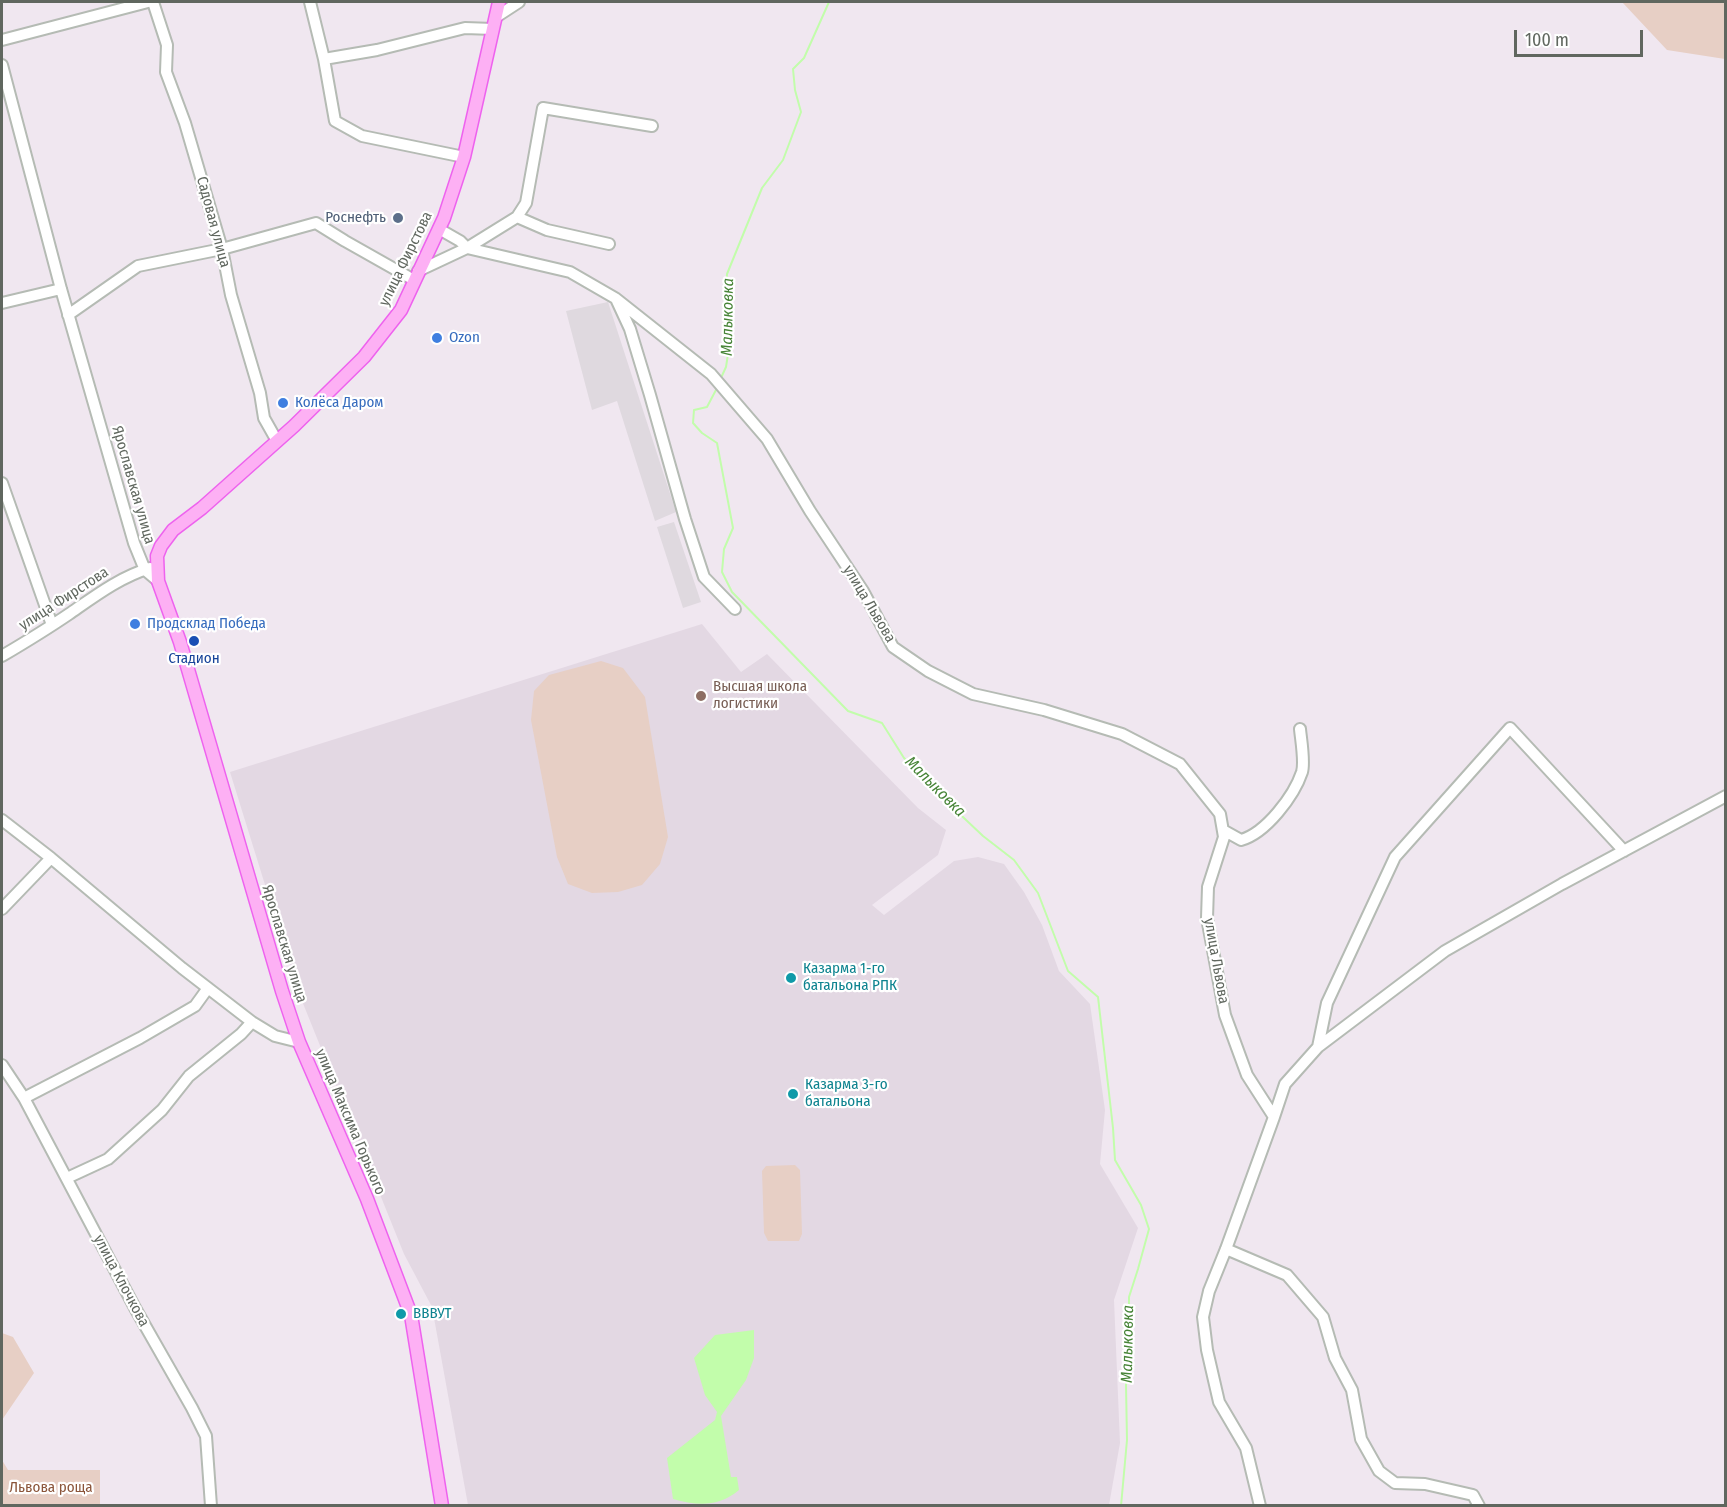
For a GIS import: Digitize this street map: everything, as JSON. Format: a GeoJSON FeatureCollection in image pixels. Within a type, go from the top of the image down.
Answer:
{"type":"FeatureCollection","features":[{"type":"Feature","properties":{"kind":"main road","name":"улица Фирстова"},"geometry":{"type":"LineString","coordinates":[[158,582],[151,567],[160,546],[173,530],[202,508],[277,441],[364,357],[400,310],[444,218],[464,157],[499,2]]}},
{"type":"Feature","properties":{"kind":"main road","name":"Ярославская улица"},"geometry":{"type":"LineString","coordinates":[[158,582],[180,642],[299,1042]]}},
{"type":"Feature","properties":{"kind":"main road","name":"улица Максима Горького"},"geometry":{"type":"LineString","coordinates":[[299,1042],[367,1199],[411,1315],[442,1506]]}},
{"type":"Feature","properties":{"kind":"street"},"geometry":{"type":"LineString","coordinates":[[2,40],[148,2]]}},
{"type":"Feature","properties":{"kind":"street","name":"Садовая улица"},"geometry":{"type":"LineString","coordinates":[[153,2],[167,45],[166,72],[185,123],[222,249],[231,295],[260,393],[264,418],[277,441]]}},
{"type":"Feature","properties":{"kind":"street"},"geometry":{"type":"LineString","coordinates":[[310,2],[324,59],[335,121],[362,136],[464,157]]}},
{"type":"Feature","properties":{"kind":"street"},"geometry":{"type":"LineString","coordinates":[[324,59],[377,50],[465,28],[495,23],[519,2]]}},
{"type":"Feature","properties":{"kind":"street","name":"Ярославская улица"},"geometry":{"type":"LineString","coordinates":[[2,65],[68,315],[134,543],[151,567]]}},
{"type":"Feature","properties":{"kind":"street"},"geometry":{"type":"LineString","coordinates":[[68,315],[138,266],[222,249],[316,223],[345,241],[416,275],[467,248],[517,217],[526,203],[543,108],[651,126]]}},
{"type":"Feature","properties":{"kind":"street"},"geometry":{"type":"LineString","coordinates":[[517,217],[547,230],[609,244]]}},
{"type":"Feature","properties":{"kind":"street","name":"улица Львова"},"geometry":{"type":"LineString","coordinates":[[438,230],[460,241],[467,248],[570,272],[615,298],[711,374],[767,439],[810,511],[863,591],[893,647],[928,671],[973,694],[1044,710],[1122,734],[1180,764],[1220,814],[1224,837],[1208,887],[1207,918],[1225,1015],[1247,1074],[1274,1117]]}},
{"type":"Feature","properties":{"kind":"street"},"geometry":{"type":"LineString","coordinates":[[2,303],[61,289]]}},
{"type":"Feature","properties":{"kind":"street"},"geometry":{"type":"LineString","coordinates":[[615,298],[630,329],[704,577],[735,609]]}},
{"type":"Feature","properties":{"kind":"street"},"geometry":{"type":"LineString","coordinates":[[2,483],[52,625]]}},
{"type":"Feature","properties":{"kind":"street","name":"улица Фирстова"},"geometry":{"type":"LineString","coordinates":[[2,656],[116,582],[151,567]]}},
{"type":"Feature","properties":{"kind":"street"},"geometry":{"type":"LineString","coordinates":[[1318,1047],[1327,1003],[1395,857],[1510,728],[1624,851]]}},
{"type":"Feature","properties":{"kind":"street"},"geometry":{"type":"LineString","coordinates":[[1223,830],[1241,840],[1252,837],[1284,807],[1303,770],[1300,729]]}},
{"type":"Feature","properties":{"kind":"street"},"geometry":{"type":"LineString","coordinates":[[1260,1506],[1246,1448],[1219,1402],[1206,1350],[1203,1317],[1209,1291],[1285,1084],[1318,1047],[1445,951],[1725,796]]}},
{"type":"Feature","properties":{"kind":"street","name":"улица Максима Горького"},"geometry":{"type":"LineString","coordinates":[[2,820],[182,968],[252,1022],[275,1036],[299,1042]]}},
{"type":"Feature","properties":{"kind":"street"},"geometry":{"type":"LineString","coordinates":[[2,909],[51,858]]}},
{"type":"Feature","properties":{"kind":"street"},"geometry":{"type":"LineString","coordinates":[[24,1098],[140,1038],[186,1011],[195,1005],[208,988]]}},
{"type":"Feature","properties":{"kind":"street"},"geometry":{"type":"LineString","coordinates":[[67,1178],[108,1159],[162,1110],[189,1076],[241,1034],[252,1022]]}},
{"type":"Feature","properties":{"kind":"street","name":"улица Клочкова"},"geometry":{"type":"LineString","coordinates":[[2,1065],[24,1098],[135,1308],[206,1436],[212,1506]]}},
{"type":"Feature","properties":{"kind":"street"},"geometry":{"type":"LineString","coordinates":[[1226,1249],[1287,1275],[1323,1317],[1335,1358],[1352,1390],[1361,1439],[1379,1471],[1395,1483],[1425,1484],[1473,1495],[1479,1506]]}},
{"type":"Feature","properties":{"kind":"shaded area"},"geometry":{"type":"Polygon","coordinates":[[[608,302],[676,512],[655,521],[617,401],[592,410],[566,311],[608,302]]]}},
{"type":"Feature","properties":{"kind":"shaded area"},"geometry":{"type":"Polygon","coordinates":[[[674,522],[701,602],[683,608],[657,527],[674,522]]]}},
{"type":"Feature","properties":{"kind":"shaded area"},"geometry":{"type":"Polygon","coordinates":[[[702,624],[741,672],[767,654],[918,808],[946,830],[938,855],[872,905],[884,915],[954,861],[978,857],[1004,864],[1024,892],[1042,925],[1059,971],[1090,1004],[1105,1110],[1100,1164],[1138,1228],[1114,1300],[1120,1443],[1109,1505],[468,1505],[432,1307],[404,1254],[298,991],[230,772],[702,624]]]}},
{"type":"Feature","properties":{"kind":"shaded area"},"geometry":{"type":"Polygon","coordinates":[[[754,1330],[754,1358],[746,1380],[721,1416],[731,1477],[737,1477],[739,1490],[724,1500],[708,1504],[673,1499],[667,1458],[715,1420],[717,1412],[705,1395],[694,1358],[715,1335],[754,1330]]]}},
{"type":"Feature","properties":{"kind":"green space"},"geometry":{"type":"Polygon","coordinates":[[[1622,2],[1725,2],[1725,59],[1667,50],[1622,2]]]}},
{"type":"Feature","properties":{"kind":"green space"},"geometry":{"type":"Polygon","coordinates":[[[601,661],[623,668],[645,697],[668,837],[660,864],[642,885],[618,892],[592,893],[568,884],[557,857],[531,720],[534,691],[549,675],[601,661]]]}},
{"type":"Feature","properties":{"kind":"green space"},"geometry":{"type":"Polygon","coordinates":[[[795,1165],[800,1170],[802,1234],[799,1241],[768,1241],[764,1233],[762,1171],[766,1166],[795,1165]]]}},
{"type":"Feature","properties":{"kind":"green space"},"geometry":{"type":"Polygon","coordinates":[[[2,1333],[13,1337],[34,1373],[2,1420],[2,1333]]]}},
{"type":"Feature","properties":{"kind":"green space","name":"Львова роща"},"geometry":{"type":"Polygon","coordinates":[[[2,1460],[8,1470],[100,1470],[100,1505],[2,1505],[2,1460]]]}},
{"type":"Feature","properties":{"kind":"waterway","name":"Малыковка"},"geometry":{"type":"LineString","coordinates":[[720,380],[726,367],[730,341],[726,296],[727,274],[762,188],[783,160],[801,112],[795,90],[793,69],[804,58],[829,2]]}},
{"type":"Feature","properties":{"kind":"waterway","name":"Малыковка"},"geometry":{"type":"LineString","coordinates":[[717,388],[707,407],[694,410],[693,423],[702,433],[717,443],[733,528],[724,549],[722,572],[732,592],[848,711],[882,723],[904,758],[983,836],[1014,860],[1038,893],[1068,971],[1098,997],[1115,1160],[1141,1205],[1149,1229],[1129,1297],[1127,1440],[1121,1506]]}},
{"type":"Feature","properties":{"kind":"place","name":"Роснефть"},"geometry":{"type":"Point","coordinates":[398,218]}},
{"type":"Feature","properties":{"kind":"place","name":"Ozon"},"geometry":{"type":"Point","coordinates":[437,338]}},
{"type":"Feature","properties":{"kind":"place","name":"Колёса Даром"},"geometry":{"type":"Point","coordinates":[283,403]}},
{"type":"Feature","properties":{"kind":"place","name":"Продсклад Победа"},"geometry":{"type":"Point","coordinates":[135,624]}},
{"type":"Feature","properties":{"kind":"place","name":"Стадион"},"geometry":{"type":"Point","coordinates":[194,641]}},
{"type":"Feature","properties":{"kind":"place","name":"Высшая школа логистики"},"geometry":{"type":"Point","coordinates":[701,696]}},
{"type":"Feature","properties":{"kind":"place","name":"Казарма 1-го батальона РПК"},"geometry":{"type":"Point","coordinates":[791,978]}},
{"type":"Feature","properties":{"kind":"place","name":"Казарма 3-го батальона"},"geometry":{"type":"Point","coordinates":[793,1094]}},
{"type":"Feature","properties":{"kind":"place","name":"ВВВУТ"},"geometry":{"type":"Point","coordinates":[401,1314]}}]}
